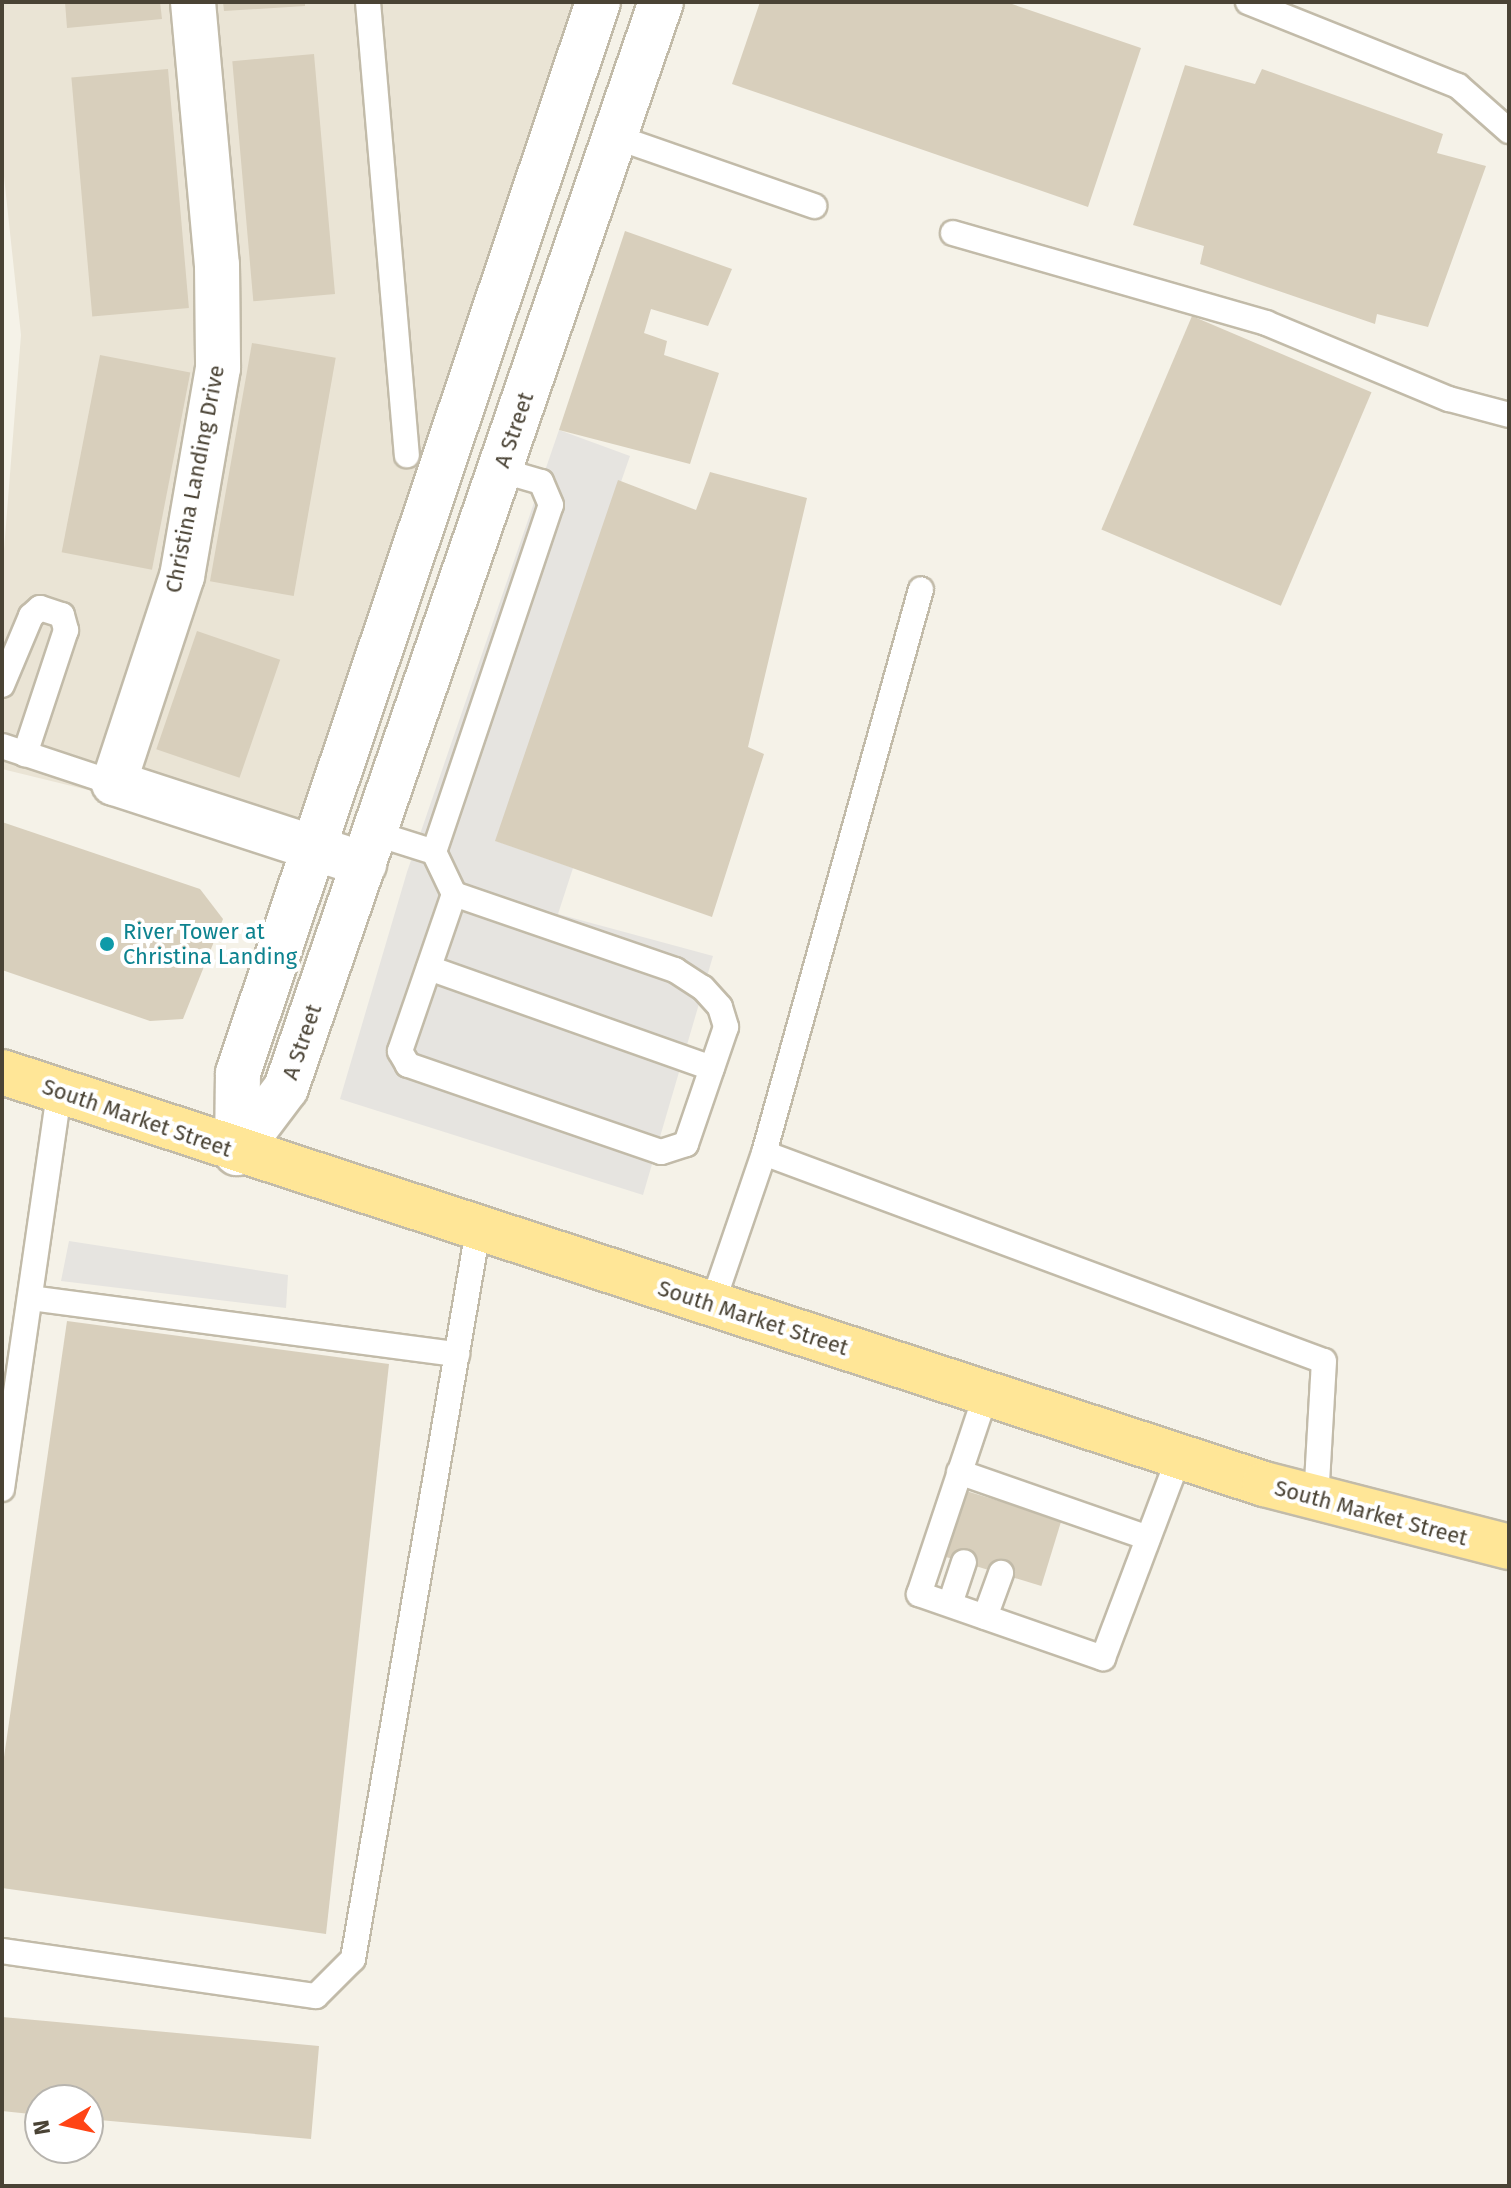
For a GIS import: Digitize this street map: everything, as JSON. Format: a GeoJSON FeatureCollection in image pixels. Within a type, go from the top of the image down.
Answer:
{"type":"FeatureCollection","features":[{"type":"Feature","properties":{"kind":"main road","name":"South Market Street"},"geometry":{"type":"LineString","coordinates":[[2,1072],[237,1153],[1179,1457],[1316,1499],[1509,1547]]}},
{"type":"Feature","properties":{"kind":"street","name":"Christina Landing Drive"},"geometry":{"type":"LineString","coordinates":[[114,783],[182,576],[218,368],[217,265],[193,2]]}},
{"type":"Feature","properties":{"kind":"street"},"geometry":{"type":"LineString","coordinates":[[237,1153],[235,1085],[598,2]]}},
{"type":"Feature","properties":{"kind":"street","name":"A Street"},"geometry":{"type":"LineString","coordinates":[[237,1153],[286,1088],[661,2]]}},
{"type":"Feature","properties":{"kind":"street"},"geometry":{"type":"LineString","coordinates":[[114,783],[316,848],[369,848]]}},
{"type":"Feature","properties":{"kind":"lane"},"geometry":{"type":"LineString","coordinates":[[368,2],[407,455]]}},
{"type":"Feature","properties":{"kind":"lane"},"geometry":{"type":"LineString","coordinates":[[1248,2],[1458,86],[1509,131]]}},
{"type":"Feature","properties":{"kind":"lane"},"geometry":{"type":"LineString","coordinates":[[616,137],[814,206]]}},
{"type":"Feature","properties":{"kind":"lane"},"geometry":{"type":"LineString","coordinates":[[953,233],[1266,323],[1449,399],[1509,415]]}},
{"type":"Feature","properties":{"kind":"lane"},"geometry":{"type":"LineString","coordinates":[[454,894],[675,970],[703,988],[720,1007],[726,1027],[686,1144],[661,1152],[408,1065],[400,1051],[454,894],[434,852],[551,505],[541,482],[500,470]]}},
{"type":"Feature","properties":{"kind":"lane"},"geometry":{"type":"LineString","coordinates":[[712,1305],[764,1153],[921,589]]}},
{"type":"Feature","properties":{"kind":"lane"},"geometry":{"type":"LineString","coordinates":[[2,685],[31,616],[40,608],[62,615],[66,630],[13,750],[114,783]]}},
{"type":"Feature","properties":{"kind":"lane"},"geometry":{"type":"LineString","coordinates":[[369,848],[434,852]]}},
{"type":"Feature","properties":{"kind":"lane"},"geometry":{"type":"LineString","coordinates":[[429,968],[712,1068]]}},
{"type":"Feature","properties":{"kind":"lane"},"geometry":{"type":"LineString","coordinates":[[2,1489],[59,1091]]}},
{"type":"Feature","properties":{"kind":"lane"},"geometry":{"type":"LineString","coordinates":[[764,1153],[1324,1361],[1316,1499]]}},
{"type":"Feature","properties":{"kind":"lane"},"geometry":{"type":"LineString","coordinates":[[2,1951],[316,1996],[353,1959],[478,1230]]}},
{"type":"Feature","properties":{"kind":"lane"},"geometry":{"type":"LineString","coordinates":[[30,1298],[457,1354]]}},
{"type":"Feature","properties":{"kind":"lane"},"geometry":{"type":"LineString","coordinates":[[986,1394],[919,1594],[1103,1658],[1179,1457]]}},
{"type":"Feature","properties":{"kind":"lane"},"geometry":{"type":"LineString","coordinates":[[959,1472],[989,1490],[1148,1538]]}},
{"type":"Feature","properties":{"kind":"lane"},"geometry":{"type":"LineString","coordinates":[[950,1604],[964,1562]]}},
{"type":"Feature","properties":{"kind":"lane"},"geometry":{"type":"LineString","coordinates":[[985,1617],[1001,1573]]}},
{"type":"Feature","properties":{"kind":"shaded area"},"geometry":{"type":"Polygon","coordinates":[[[2,2],[577,2],[305,843],[2,769],[2,575],[21,335],[2,158],[2,2]]]}},
{"type":"Feature","properties":{"kind":"shaded area"},"geometry":{"type":"Polygon","coordinates":[[[559,430],[630,456],[496,841],[573,868],[558,914],[713,956],[643,1195],[340,1099],[407,872],[559,430]]]}},
{"type":"Feature","properties":{"kind":"shaded area"},"geometry":{"type":"Polygon","coordinates":[[[69,1241],[288,1275],[286,1308],[61,1281],[69,1241]]]}},
{"type":"Feature","properties":{"kind":"building"},"geometry":{"type":"Polygon","coordinates":[[[65,2],[160,2],[162,19],[67,28],[65,2]]]}},
{"type":"Feature","properties":{"kind":"building"},"geometry":{"type":"Polygon","coordinates":[[[223,2],[305,2],[305,6],[224,11],[223,2]]]}},
{"type":"Feature","properties":{"kind":"building"},"geometry":{"type":"Polygon","coordinates":[[[760,2],[1006,2],[1141,48],[1088,207],[732,84],[760,2]]]}},
{"type":"Feature","properties":{"kind":"building"},"geometry":{"type":"Polygon","coordinates":[[[314,54],[335,294],[253,301],[232,61],[314,54]]]}},
{"type":"Feature","properties":{"kind":"building"},"geometry":{"type":"Polygon","coordinates":[[[1185,65],[1255,84],[1262,69],[1443,134],[1437,153],[1486,166],[1428,327],[1377,314],[1375,324],[1200,264],[1204,246],[1133,225],[1185,65]]]}},
{"type":"Feature","properties":{"kind":"building"},"geometry":{"type":"Polygon","coordinates":[[[168,69],[189,308],[92,317],[71,77],[168,69]]]}},
{"type":"Feature","properties":{"kind":"building"},"geometry":{"type":"Polygon","coordinates":[[[625,231],[732,269],[708,326],[651,309],[644,333],[667,341],[664,355],[719,373],[690,464],[559,430],[625,231]]]}},
{"type":"Feature","properties":{"kind":"building"},"geometry":{"type":"Polygon","coordinates":[[[1192,316],[1371,392],[1281,606],[1101,530],[1192,316]]]}},
{"type":"Feature","properties":{"kind":"building"},"geometry":{"type":"Polygon","coordinates":[[[252,343],[336,358],[294,596],[210,581],[252,343]]]}},
{"type":"Feature","properties":{"kind":"building"},"geometry":{"type":"Polygon","coordinates":[[[100,355],[190,373],[152,570],[62,552],[100,355]]]}},
{"type":"Feature","properties":{"kind":"building"},"geometry":{"type":"Polygon","coordinates":[[[710,472],[807,498],[748,747],[764,754],[712,917],[495,841],[618,480],[696,510],[710,472]]]}},
{"type":"Feature","properties":{"kind":"building"},"geometry":{"type":"Polygon","coordinates":[[[197,631],[280,660],[240,778],[156,749],[197,631]]]}},
{"type":"Feature","properties":{"kind":"building","name":"River Tower at Christina Landing"},"geometry":{"type":"Polygon","coordinates":[[[2,822],[200,889],[223,919],[183,1019],[150,1021],[2,970],[2,822]]]}},
{"type":"Feature","properties":{"kind":"building"},"geometry":{"type":"Polygon","coordinates":[[[67,1321],[389,1364],[326,1934],[2,1888],[2,1771],[67,1321]]]}},
{"type":"Feature","properties":{"kind":"building"},"geometry":{"type":"Polygon","coordinates":[[[963,1490],[1061,1520],[1041,1586],[943,1556],[963,1490]]]}},
{"type":"Feature","properties":{"kind":"building"},"geometry":{"type":"Polygon","coordinates":[[[2,2017],[319,2046],[311,2139],[104,2120],[104,2084],[24,2084],[24,2113],[2,2111],[2,2017]]]}},
{"type":"Feature","properties":{"kind":"place","name":"River Tower at Christina Landing"},"geometry":{"type":"Point","coordinates":[107,944]}}]}
